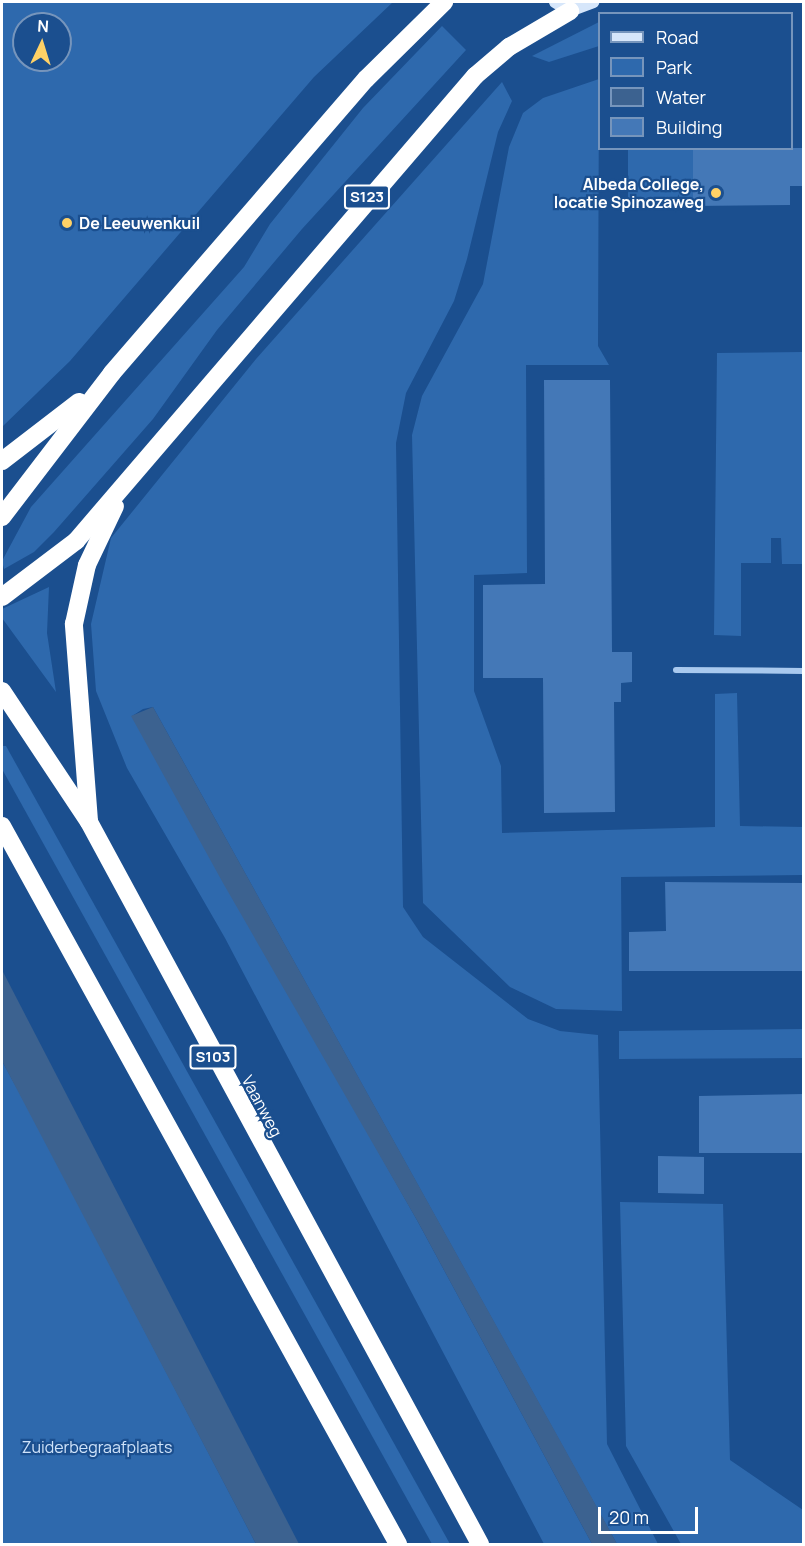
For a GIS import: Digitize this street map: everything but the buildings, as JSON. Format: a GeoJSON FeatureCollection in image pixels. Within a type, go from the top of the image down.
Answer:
{"type":"FeatureCollection","features":[{"type":"Feature","properties":{"kind":"highway"},"geometry":{"type":"LineString","coordinates":[[2,517],[112,373],[366,79],[444,2]]}},
{"type":"Feature","properties":{"kind":"highway","name":"S123"},"geometry":{"type":"LineString","coordinates":[[2,597],[56,560],[126,483],[474,76],[508,47],[566,5]]}},
{"type":"Feature","properties":{"kind":"highway"},"geometry":{"type":"LineString","coordinates":[[2,461],[112,373]]}},
{"type":"Feature","properties":{"kind":"highway"},"geometry":{"type":"LineString","coordinates":[[89,822],[74,624],[87,565],[126,483]]}},
{"type":"Feature","properties":{"kind":"highway","name":"Vaanweg"},"geometry":{"type":"LineString","coordinates":[[2,691],[89,822],[480,1545]]}},
{"type":"Feature","properties":{"kind":"highway"},"geometry":{"type":"LineString","coordinates":[[2,826],[398,1545]]}},
{"type":"Feature","properties":{"kind":"main road","name":"S123"},"geometry":{"type":"LineString","coordinates":[[566,5],[593,2]]}},
{"type":"Feature","properties":{"kind":"street"},"geometry":{"type":"LineString","coordinates":[[676,670],[804,671]]}},
{"type":"Feature","properties":{"kind":"green space","name":"De Leeuwenkuil"},"geometry":{"type":"Polygon","coordinates":[[[2,2],[393,2],[314,77],[70,361],[2,427],[2,2]]]}},
{"type":"Feature","properties":{"kind":"green space"},"geometry":{"type":"Polygon","coordinates":[[[598,23],[598,46],[549,62],[532,56],[598,23]]]}},
{"type":"Feature","properties":{"kind":"green space"},"geometry":{"type":"Polygon","coordinates":[[[442,26],[466,50],[302,229],[217,330],[153,419],[54,532],[34,552],[4,569],[2,561],[31,507],[244,267],[270,224],[363,108],[442,26]]]}},
{"type":"Feature","properties":{"kind":"green space"},"geometry":{"type":"Polygon","coordinates":[[[598,79],[598,346],[609,365],[526,365],[527,573],[474,575],[474,691],[501,766],[502,833],[715,827],[715,694],[737,693],[740,826],[804,827],[803,875],[621,877],[622,1011],[556,1009],[510,987],[423,903],[412,435],[422,396],[483,284],[509,147],[523,113],[543,98],[598,79]]]}},
{"type":"Feature","properties":{"kind":"green space"},"geometry":{"type":"Polygon","coordinates":[[[502,82],[512,101],[498,132],[467,259],[454,301],[406,393],[396,443],[403,907],[423,937],[528,1019],[560,1031],[598,1035],[607,1444],[658,1544],[617,1544],[153,707],[143,709],[132,716],[418,1222],[592,1544],[544,1544],[225,938],[127,768],[96,691],[91,624],[111,538],[256,359],[502,82]]]}},
{"type":"Feature","properties":{"kind":"green space"},"geometry":{"type":"Polygon","coordinates":[[[628,150],[693,150],[693,206],[628,205],[628,150]]]}},
{"type":"Feature","properties":{"kind":"green space"},"geometry":{"type":"Polygon","coordinates":[[[803,352],[803,564],[782,564],[781,538],[771,538],[771,563],[741,563],[741,636],[714,635],[717,353],[803,352]]]}},
{"type":"Feature","properties":{"kind":"green space"},"geometry":{"type":"Polygon","coordinates":[[[49,587],[47,633],[56,692],[2,618],[2,609],[49,587]]]}},
{"type":"Feature","properties":{"kind":"green space"},"geometry":{"type":"Polygon","coordinates":[[[2,746],[6,746],[450,1544],[432,1544],[2,769],[2,746]]]}},
{"type":"Feature","properties":{"kind":"green space"},"geometry":{"type":"Polygon","coordinates":[[[803,1029],[803,1058],[619,1059],[619,1031],[803,1029]]]}},
{"type":"Feature","properties":{"kind":"green space","name":"Zuiderbegraafplaats"},"geometry":{"type":"Polygon","coordinates":[[[2,1061],[37,1125],[256,1544],[2,1544],[2,1061]]]}},
{"type":"Feature","properties":{"kind":"green space"},"geometry":{"type":"Polygon","coordinates":[[[620,1202],[723,1204],[730,1460],[803,1510],[803,1544],[681,1544],[626,1446],[620,1202]]]}},
{"type":"Feature","properties":{"kind":"water"},"geometry":{"type":"Polygon","coordinates":[[[153,707],[617,1544],[592,1544],[418,1222],[223,883],[131,716],[153,707]]]}},
{"type":"Feature","properties":{"kind":"water"},"geometry":{"type":"Polygon","coordinates":[[[2,970],[299,1544],[256,1544],[2,1061],[2,970]]]}},
{"type":"Feature","properties":{"kind":"place","name":"Albeda College, locatie Spinozaweg"},"geometry":{"type":"Point","coordinates":[716,193]}},
{"type":"Feature","properties":{"kind":"place","name":"De Leeuwenkuil"},"geometry":{"type":"Point","coordinates":[67,223]}}]}
